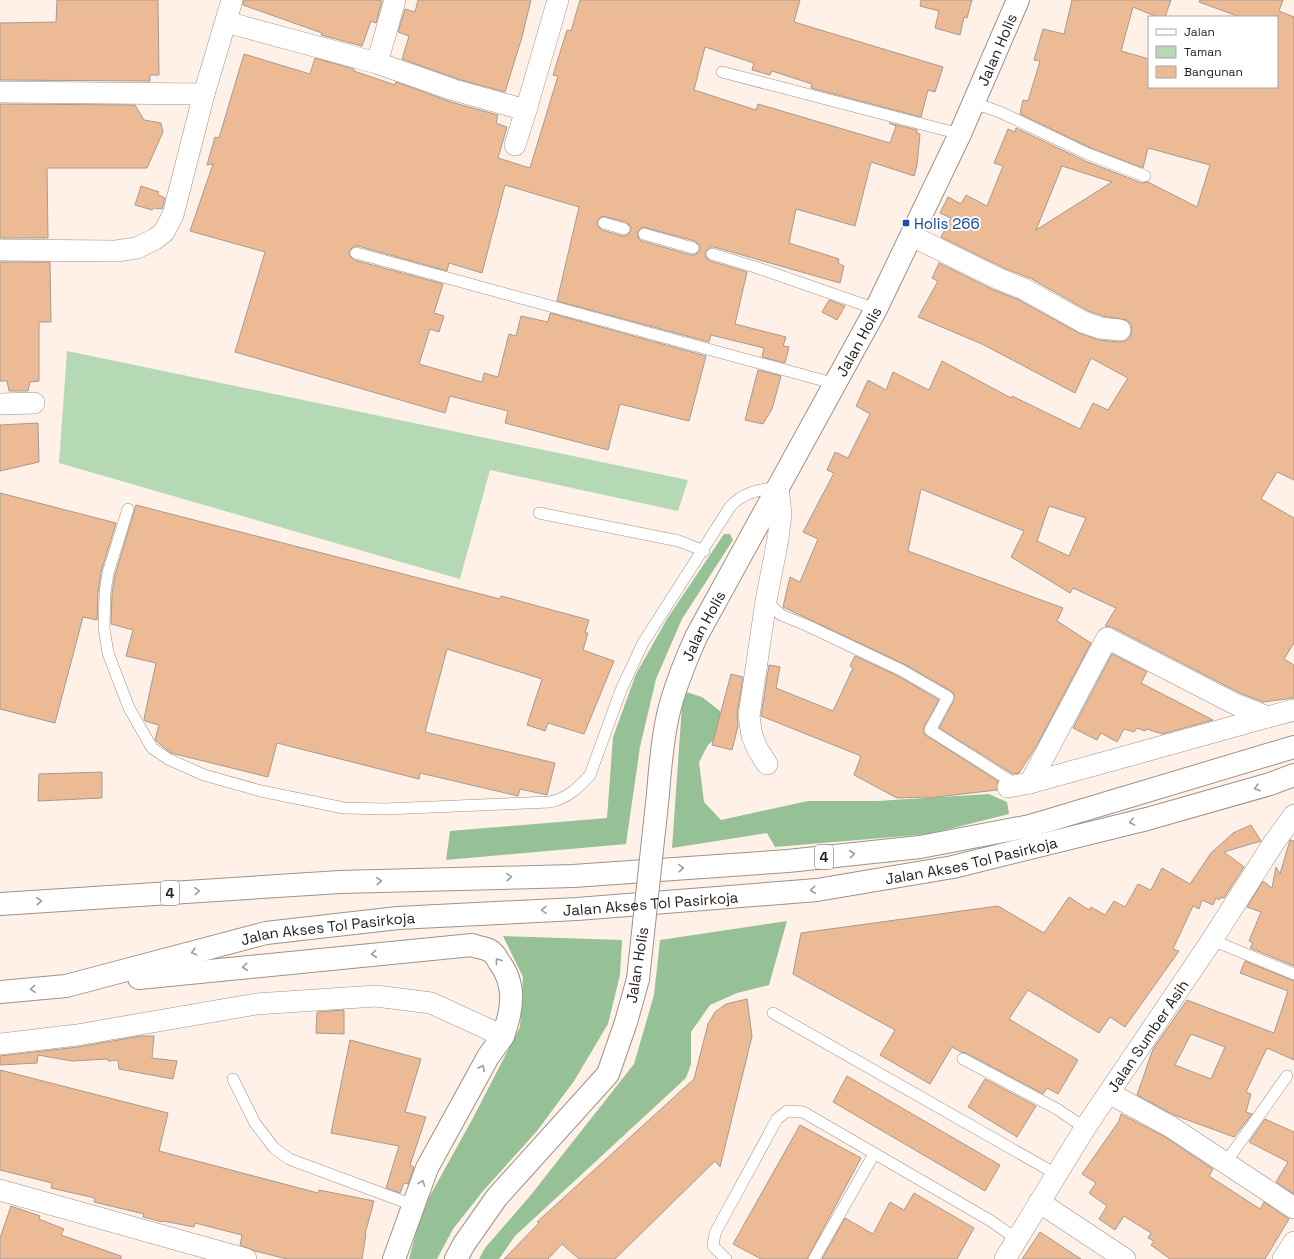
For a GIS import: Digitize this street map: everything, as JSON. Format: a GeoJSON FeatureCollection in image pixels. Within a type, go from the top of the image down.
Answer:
{"type":"FeatureCollection","features":[{"type":"Feature","properties":{"kind":"main road","name":"Jalan Holis"},"geometry":{"type":"LineString","coordinates":[[456,1259],[464,1244],[497,1197],[608,1074],[626,1022],[638,979],[662,750],[668,714],[680,674],[696,637],[876,309],[960,134],[1018,0]]}},
{"type":"Feature","properties":{"kind":"main road","name":"Jalan Akses Tol Pasirkoja"},"geometry":{"type":"LineString","coordinates":[[0,904],[340,882],[573,876],[788,861],[920,847],[1030,826],[1294,746]]}},
{"type":"Feature","properties":{"kind":"main road","name":"Jalan Akses Tol Pasirkoja"},"geometry":{"type":"LineString","coordinates":[[0,992],[66,986],[266,933],[398,918],[577,908],[817,890],[953,867],[1147,818],[1270,784],[1294,775]]}},
{"type":"Feature","properties":{"kind":"main road"},"geometry":{"type":"LineString","coordinates":[[66,986],[472,945],[491,951],[501,964],[509,979],[512,996],[511,1014],[503,1036],[488,1057],[427,1168],[394,1259]]}},
{"type":"Feature","properties":{"kind":"street"},"geometry":{"type":"LineString","coordinates":[[0,250],[116,251],[137,248],[155,239],[164,232],[172,215],[204,94],[232,0]]}},
{"type":"Feature","properties":{"kind":"street"},"geometry":{"type":"LineString","coordinates":[[377,63],[395,0]]}},
{"type":"Feature","properties":{"kind":"street"},"geometry":{"type":"LineString","coordinates":[[514,145],[526,110],[558,0]]}},
{"type":"Feature","properties":{"kind":"street"},"geometry":{"type":"LineString","coordinates":[[226,22],[377,63],[454,90],[526,110]]}},
{"type":"Feature","properties":{"kind":"street"},"geometry":{"type":"LineString","coordinates":[[0,92],[204,94]]}},
{"type":"Feature","properties":{"kind":"street"},"geometry":{"type":"LineString","coordinates":[[912,236],[999,279],[1024,289],[1084,322],[1100,328],[1120,330]]}},
{"type":"Feature","properties":{"kind":"street"},"geometry":{"type":"LineString","coordinates":[[0,404],[34,403]]}},
{"type":"Feature","properties":{"kind":"street"},"geometry":{"type":"LineString","coordinates":[[767,764],[758,750],[752,736],[749,716],[766,601],[778,539],[780,514],[778,487]]}},
{"type":"Feature","properties":{"kind":"street"},"geometry":{"type":"LineString","coordinates":[[1019,785],[1108,638],[1235,704],[1268,717]]}},
{"type":"Feature","properties":{"kind":"street"},"geometry":{"type":"LineString","coordinates":[[1019,785],[1294,710]]}},
{"type":"Feature","properties":{"kind":"street","name":"Jalan Sumber Asih"},"geometry":{"type":"LineString","coordinates":[[1005,1259],[1085,1128],[1212,940],[1290,818],[1294,816]]}},
{"type":"Feature","properties":{"kind":"street"},"geometry":{"type":"LineString","coordinates":[[0,1044],[77,1035],[256,1004],[376,996],[431,1002],[503,1036]]}},
{"type":"Feature","properties":{"kind":"street"},"geometry":{"type":"LineString","coordinates":[[1109,1093],[1171,1127],[1226,1162],[1264,1190],[1294,1208]]}},
{"type":"Feature","properties":{"kind":"street"},"geometry":{"type":"LineString","coordinates":[[0,1190],[246,1259]]}},
{"type":"Feature","properties":{"kind":"street"},"geometry":{"type":"LineString","coordinates":[[1039,1202],[1126,1259]]}},
{"type":"Feature","properties":{"kind":"street"},"geometry":{"type":"LineString","coordinates":[[1283,1259],[1294,1242]]}},
{"type":"Feature","properties":{"kind":"lane"},"geometry":{"type":"LineString","coordinates":[[722,72],[960,134]]}},
{"type":"Feature","properties":{"kind":"lane"},"geometry":{"type":"LineString","coordinates":[[974,103],[1000,112],[1088,154],[1145,176]]}},
{"type":"Feature","properties":{"kind":"lane"},"geometry":{"type":"LineString","coordinates":[[604,223],[624,229]]}},
{"type":"Feature","properties":{"kind":"lane"},"geometry":{"type":"LineString","coordinates":[[644,234],[693,248]]}},
{"type":"Feature","properties":{"kind":"lane"},"geometry":{"type":"LineString","coordinates":[[356,253],[804,374],[836,384]]}},
{"type":"Feature","properties":{"kind":"lane"},"geometry":{"type":"LineString","coordinates":[[712,254],[755,267],[876,309]]}},
{"type":"Feature","properties":{"kind":"lane"},"geometry":{"type":"LineString","coordinates":[[128,509],[108,574],[105,592],[104,628],[108,654],[129,708],[152,748],[168,759],[204,776],[344,808],[385,809],[550,802],[564,798],[581,786],[590,775],[621,690],[643,643],[736,500],[756,491],[778,487]]}},
{"type":"Feature","properties":{"kind":"lane"},"geometry":{"type":"LineString","coordinates":[[539,513],[679,541],[704,550]]}},
{"type":"Feature","properties":{"kind":"lane"},"geometry":{"type":"LineString","coordinates":[[766,601],[781,615],[806,625],[901,670],[948,696],[930,730],[1019,785]]}},
{"type":"Feature","properties":{"kind":"lane"},"geometry":{"type":"LineString","coordinates":[[1212,940],[1294,974]]}},
{"type":"Feature","properties":{"kind":"lane"},"geometry":{"type":"LineString","coordinates":[[773,1013],[1056,1174]]}},
{"type":"Feature","properties":{"kind":"lane"},"geometry":{"type":"LineString","coordinates":[[963,1059],[1057,1109],[1085,1128]]}},
{"type":"Feature","properties":{"kind":"lane"},"geometry":{"type":"LineString","coordinates":[[1226,1162],[1287,1076]]}},
{"type":"Feature","properties":{"kind":"lane"},"geometry":{"type":"LineString","coordinates":[[234,1079],[255,1123],[274,1148],[289,1159],[413,1205]]}},
{"type":"Feature","properties":{"kind":"lane"},"geometry":{"type":"LineString","coordinates":[[726,1259],[713,1246],[715,1233],[777,1119],[787,1110],[803,1112],[991,1221],[1018,1240]]}},
{"type":"Feature","properties":{"kind":"lane"},"geometry":{"type":"LineString","coordinates":[[814,1259],[874,1154]]}},
{"type":"Feature","properties":{"kind":"green space"},"geometry":{"type":"Polygon","coordinates":[[[67,351],[688,480],[678,511],[490,470],[460,579],[59,463],[67,351]]]}},
{"type":"Feature","properties":{"kind":"green space"},"geometry":{"type":"Polygon","coordinates":[[[724,534],[730,534],[733,540],[682,619],[656,679],[640,747],[626,844],[446,860],[450,831],[607,818],[613,737],[636,674],[667,619],[724,534]]]}},
{"type":"Feature","properties":{"kind":"green space"},"geometry":{"type":"Polygon","coordinates":[[[683,691],[702,697],[720,711],[723,731],[708,745],[699,762],[704,802],[721,820],[808,801],[877,801],[989,794],[1007,802],[1009,814],[929,834],[775,847],[767,833],[672,848],[683,691]]]}},
{"type":"Feature","properties":{"kind":"green space"},"geometry":{"type":"Polygon","coordinates":[[[787,921],[769,985],[737,993],[710,1005],[691,1032],[691,1064],[686,1078],[515,1236],[499,1259],[479,1259],[485,1248],[530,1196],[634,1064],[654,995],[660,940],[787,921]]]}},
{"type":"Feature","properties":{"kind":"green space"},"geometry":{"type":"Polygon","coordinates":[[[503,936],[622,940],[620,975],[608,1024],[574,1081],[537,1131],[483,1191],[453,1229],[437,1259],[409,1259],[422,1210],[473,1118],[520,1027],[523,977],[503,936]]]}},
{"type":"Feature","properties":{"kind":"building"},"geometry":{"type":"Polygon","coordinates":[[[57,0],[158,0],[159,75],[150,75],[150,81],[0,80],[0,23],[56,22],[57,0]]]}},
{"type":"Feature","properties":{"kind":"building"},"geometry":{"type":"Polygon","coordinates":[[[244,0],[382,1],[376,23],[371,21],[362,46],[321,35],[322,33],[243,5],[244,0]]]}},
{"type":"Feature","properties":{"kind":"building"},"geometry":{"type":"Polygon","coordinates":[[[418,0],[531,0],[522,37],[505,92],[458,79],[402,59],[409,36],[398,32],[405,9],[415,12],[418,0]]]}},
{"type":"Feature","properties":{"kind":"building"},"geometry":{"type":"Polygon","coordinates":[[[580,0],[800,0],[794,22],[943,67],[935,92],[928,90],[921,117],[811,88],[812,84],[772,71],[770,75],[752,70],[754,63],[705,47],[694,90],[756,110],[758,104],[890,143],[896,126],[889,123],[917,130],[917,133],[920,134],[917,165],[914,176],[871,162],[855,226],[796,209],[789,243],[839,259],[838,263],[844,266],[840,283],[714,247],[710,247],[705,252],[705,256],[710,261],[747,272],[735,324],[786,337],[783,346],[789,347],[785,363],[762,357],[764,348],[711,335],[709,342],[557,301],[579,207],[505,185],[482,273],[449,263],[447,271],[358,246],[354,246],[349,251],[349,255],[354,260],[443,284],[434,313],[444,316],[439,332],[430,329],[419,364],[482,382],[484,373],[498,377],[509,334],[516,336],[521,316],[548,322],[550,313],[706,356],[689,421],[620,404],[608,450],[505,423],[508,411],[450,396],[445,413],[235,352],[265,252],[190,231],[213,164],[207,165],[215,137],[219,138],[244,54],[310,74],[315,58],[354,69],[354,71],[395,85],[396,82],[451,102],[498,115],[496,123],[507,127],[498,158],[530,168],[558,76],[553,75],[567,30],[571,31],[580,0]],[[602,216],[597,221],[597,225],[602,230],[622,236],[626,236],[631,231],[631,227],[626,222],[602,216]],[[643,227],[637,232],[639,239],[642,241],[691,255],[695,255],[700,250],[700,246],[695,241],[643,227]]]}},
{"type":"Feature","properties":{"kind":"building"},"geometry":{"type":"Polygon","coordinates":[[[921,0],[972,0],[967,18],[964,17],[960,35],[935,28],[939,11],[920,6],[921,0]]]}},
{"type":"Feature","properties":{"kind":"building"},"geometry":{"type":"Polygon","coordinates":[[[1072,0],[1171,0],[1165,16],[1155,16],[1133,7],[1121,51],[1148,59],[1148,88],[1278,88],[1278,16],[1237,16],[1199,2],[1200,0],[1283,0],[1279,11],[1294,17],[1294,480],[1277,472],[1261,499],[1294,518],[1294,643],[1284,659],[1294,665],[1294,698],[1263,702],[1240,693],[1112,627],[1105,626],[1116,608],[1073,588],[1070,593],[1011,557],[1024,531],[921,489],[908,551],[1063,608],[1057,621],[1091,643],[1037,745],[1019,773],[1013,774],[939,728],[954,700],[954,694],[951,691],[904,664],[783,607],[790,577],[800,582],[818,539],[803,532],[834,473],[827,470],[835,452],[848,458],[870,414],[856,406],[868,380],[886,390],[893,372],[929,390],[942,361],[1011,398],[1012,396],[1080,429],[1093,403],[1108,410],[1128,378],[1091,358],[1075,393],[982,344],[918,317],[938,281],[932,278],[939,263],[994,290],[1019,300],[1079,333],[1099,340],[1119,342],[1125,341],[1130,337],[1132,331],[1131,325],[1127,320],[1103,316],[1088,311],[1030,278],[1004,268],[941,237],[951,218],[940,213],[948,197],[961,204],[966,195],[987,206],[1003,166],[994,163],[1008,129],[1015,132],[1016,128],[1085,161],[1142,183],[1148,182],[1197,207],[1210,165],[1148,148],[1143,168],[1091,148],[1020,114],[1023,100],[1028,101],[1040,61],[1034,60],[1043,29],[1064,34],[1072,0]],[[1062,166],[1036,230],[1112,182],[1062,166]],[[1049,506],[1037,541],[1069,556],[1086,518],[1049,506]]]}},
{"type":"Feature","properties":{"kind":"building"},"geometry":{"type":"Polygon","coordinates":[[[0,104],[135,105],[144,120],[161,123],[163,132],[147,168],[47,168],[48,238],[0,238],[0,104]]]}},
{"type":"Feature","properties":{"kind":"building"},"geometry":{"type":"Polygon","coordinates":[[[141,186],[159,192],[157,194],[165,198],[162,209],[154,208],[152,210],[135,205],[141,186]]]}},
{"type":"Feature","properties":{"kind":"building"},"geometry":{"type":"Polygon","coordinates":[[[0,262],[50,262],[51,322],[39,322],[39,381],[30,382],[28,391],[9,391],[7,381],[0,381],[0,262]]]}},
{"type":"Feature","properties":{"kind":"building"},"geometry":{"type":"Polygon","coordinates":[[[829,300],[845,306],[837,320],[822,312],[829,300]]]}},
{"type":"Feature","properties":{"kind":"building"},"geometry":{"type":"Polygon","coordinates":[[[758,370],[781,376],[772,409],[763,424],[745,420],[758,370]]]}},
{"type":"Feature","properties":{"kind":"building"},"geometry":{"type":"Polygon","coordinates":[[[38,423],[39,462],[0,471],[0,425],[38,423]]]}},
{"type":"Feature","properties":{"kind":"building"},"geometry":{"type":"Polygon","coordinates":[[[0,493],[116,523],[101,572],[98,592],[97,620],[83,617],[55,723],[0,709],[0,493]]]}},
{"type":"Feature","properties":{"kind":"building"},"geometry":{"type":"Polygon","coordinates":[[[136,505],[500,599],[501,596],[589,620],[585,633],[588,633],[583,650],[614,661],[584,734],[548,723],[545,731],[527,725],[542,679],[447,649],[425,732],[555,763],[547,795],[520,789],[518,796],[420,773],[419,779],[277,743],[268,777],[171,753],[155,740],[159,725],[145,721],[144,719],[156,663],[126,656],[133,630],[111,624],[112,593],[115,575],[136,505]]]}},
{"type":"Feature","properties":{"kind":"building"},"geometry":{"type":"Polygon","coordinates":[[[1112,654],[1147,672],[1141,683],[1213,720],[1162,734],[1147,729],[1145,731],[1137,728],[1134,732],[1124,729],[1117,742],[1101,733],[1097,740],[1073,728],[1112,654]]]}},
{"type":"Feature","properties":{"kind":"building"},"geometry":{"type":"Polygon","coordinates":[[[855,656],[898,676],[939,700],[924,727],[924,734],[998,781],[997,790],[928,798],[897,798],[854,775],[861,756],[761,716],[769,665],[780,667],[776,688],[833,711],[853,668],[850,666],[855,656]]]}},
{"type":"Feature","properties":{"kind":"building"},"geometry":{"type":"Polygon","coordinates":[[[731,674],[743,677],[737,714],[738,726],[732,750],[712,745],[731,674]]]}},
{"type":"Feature","properties":{"kind":"building"},"geometry":{"type":"Polygon","coordinates":[[[102,772],[102,798],[38,801],[39,774],[102,772]]]}},
{"type":"Feature","properties":{"kind":"building"},"geometry":{"type":"Polygon","coordinates":[[[1251,825],[1261,841],[1224,852],[1244,867],[1224,898],[1221,897],[1219,900],[1216,898],[1213,905],[1202,900],[1199,909],[1193,906],[1173,949],[1179,951],[1125,1027],[1110,1017],[1099,1033],[1028,990],[1009,1019],[1078,1060],[1058,1094],[1047,1088],[1043,1094],[952,1047],[930,1084],[880,1055],[895,1030],[793,974],[801,933],[998,906],[1044,933],[1069,897],[1089,910],[1091,907],[1105,915],[1114,901],[1125,907],[1138,884],[1151,890],[1162,868],[1190,884],[1211,853],[1233,833],[1251,825]]]}},
{"type":"Feature","properties":{"kind":"building"},"geometry":{"type":"Polygon","coordinates":[[[1290,840],[1294,841],[1294,966],[1250,948],[1253,943],[1249,941],[1261,912],[1247,907],[1263,881],[1272,888],[1276,867],[1280,874],[1290,840]]]}},
{"type":"Feature","properties":{"kind":"building"},"geometry":{"type":"Polygon","coordinates":[[[1245,961],[1294,981],[1294,1060],[1267,1048],[1246,1092],[1251,1094],[1246,1112],[1252,1114],[1234,1137],[1174,1115],[1137,1095],[1153,1049],[1187,1000],[1274,1033],[1288,991],[1240,973],[1245,961]],[[1191,1034],[1175,1065],[1211,1079],[1225,1047],[1191,1034]]]}},
{"type":"Feature","properties":{"kind":"building"},"geometry":{"type":"Polygon","coordinates":[[[747,999],[752,1036],[720,1167],[715,1161],[615,1259],[579,1259],[562,1244],[548,1259],[504,1259],[539,1223],[537,1222],[694,1079],[708,1024],[715,1012],[726,1004],[747,999]]]}},
{"type":"Feature","properties":{"kind":"building"},"geometry":{"type":"Polygon","coordinates":[[[344,1010],[344,1034],[316,1033],[317,1012],[344,1010]]]}},
{"type":"Feature","properties":{"kind":"building"},"geometry":{"type":"Polygon","coordinates":[[[141,1036],[154,1036],[152,1058],[177,1061],[173,1079],[119,1069],[118,1060],[108,1061],[108,1059],[72,1061],[38,1055],[37,1063],[0,1065],[0,1056],[78,1047],[141,1036]]]}},
{"type":"Feature","properties":{"kind":"building"},"geometry":{"type":"Polygon","coordinates":[[[350,1040],[421,1059],[405,1112],[426,1117],[410,1165],[414,1167],[408,1184],[404,1183],[400,1193],[386,1188],[399,1146],[331,1133],[350,1040]]]}},
{"type":"Feature","properties":{"kind":"building"},"geometry":{"type":"Polygon","coordinates":[[[0,1070],[168,1113],[159,1151],[318,1193],[319,1190],[374,1201],[365,1234],[362,1259],[287,1259],[255,1251],[240,1245],[242,1235],[195,1223],[194,1227],[162,1222],[143,1217],[144,1214],[94,1202],[95,1198],[51,1188],[52,1183],[0,1170],[0,1070]]]}},
{"type":"Feature","properties":{"kind":"building"},"geometry":{"type":"Polygon","coordinates":[[[847,1076],[1000,1165],[985,1191],[833,1102],[847,1076]]]}},
{"type":"Feature","properties":{"kind":"building"},"geometry":{"type":"Polygon","coordinates":[[[985,1079],[1036,1106],[1017,1137],[968,1107],[985,1079]]]}},
{"type":"Feature","properties":{"kind":"building"},"geometry":{"type":"Polygon","coordinates":[[[1121,1114],[1165,1137],[1213,1169],[1209,1176],[1260,1209],[1264,1202],[1289,1219],[1265,1259],[1170,1259],[1151,1245],[1154,1241],[1148,1238],[1151,1233],[1124,1216],[1115,1230],[1099,1219],[1107,1206],[1089,1193],[1096,1183],[1082,1174],[1119,1121],[1121,1114]]]}},
{"type":"Feature","properties":{"kind":"building"},"geometry":{"type":"Polygon","coordinates":[[[1265,1119],[1294,1132],[1294,1194],[1276,1182],[1288,1162],[1249,1142],[1265,1119]]]}},
{"type":"Feature","properties":{"kind":"building"},"geometry":{"type":"Polygon","coordinates":[[[800,1125],[861,1158],[807,1259],[761,1259],[733,1244],[800,1125]]]}},
{"type":"Feature","properties":{"kind":"building"},"geometry":{"type":"Polygon","coordinates":[[[914,1193],[974,1228],[957,1259],[822,1259],[845,1218],[873,1234],[890,1202],[904,1210],[914,1193]]]}},
{"type":"Feature","properties":{"kind":"building"},"geometry":{"type":"Polygon","coordinates":[[[11,1206],[40,1216],[39,1219],[64,1229],[61,1235],[121,1256],[121,1259],[0,1259],[0,1238],[11,1206]]]}},
{"type":"Feature","properties":{"kind":"building"},"geometry":{"type":"Polygon","coordinates":[[[1040,1232],[1081,1259],[1022,1259],[1040,1232]]]}},
{"type":"Feature","properties":{"kind":"place","name":"Holis 266"},"geometry":{"type":"Point","coordinates":[906,223]}}]}
